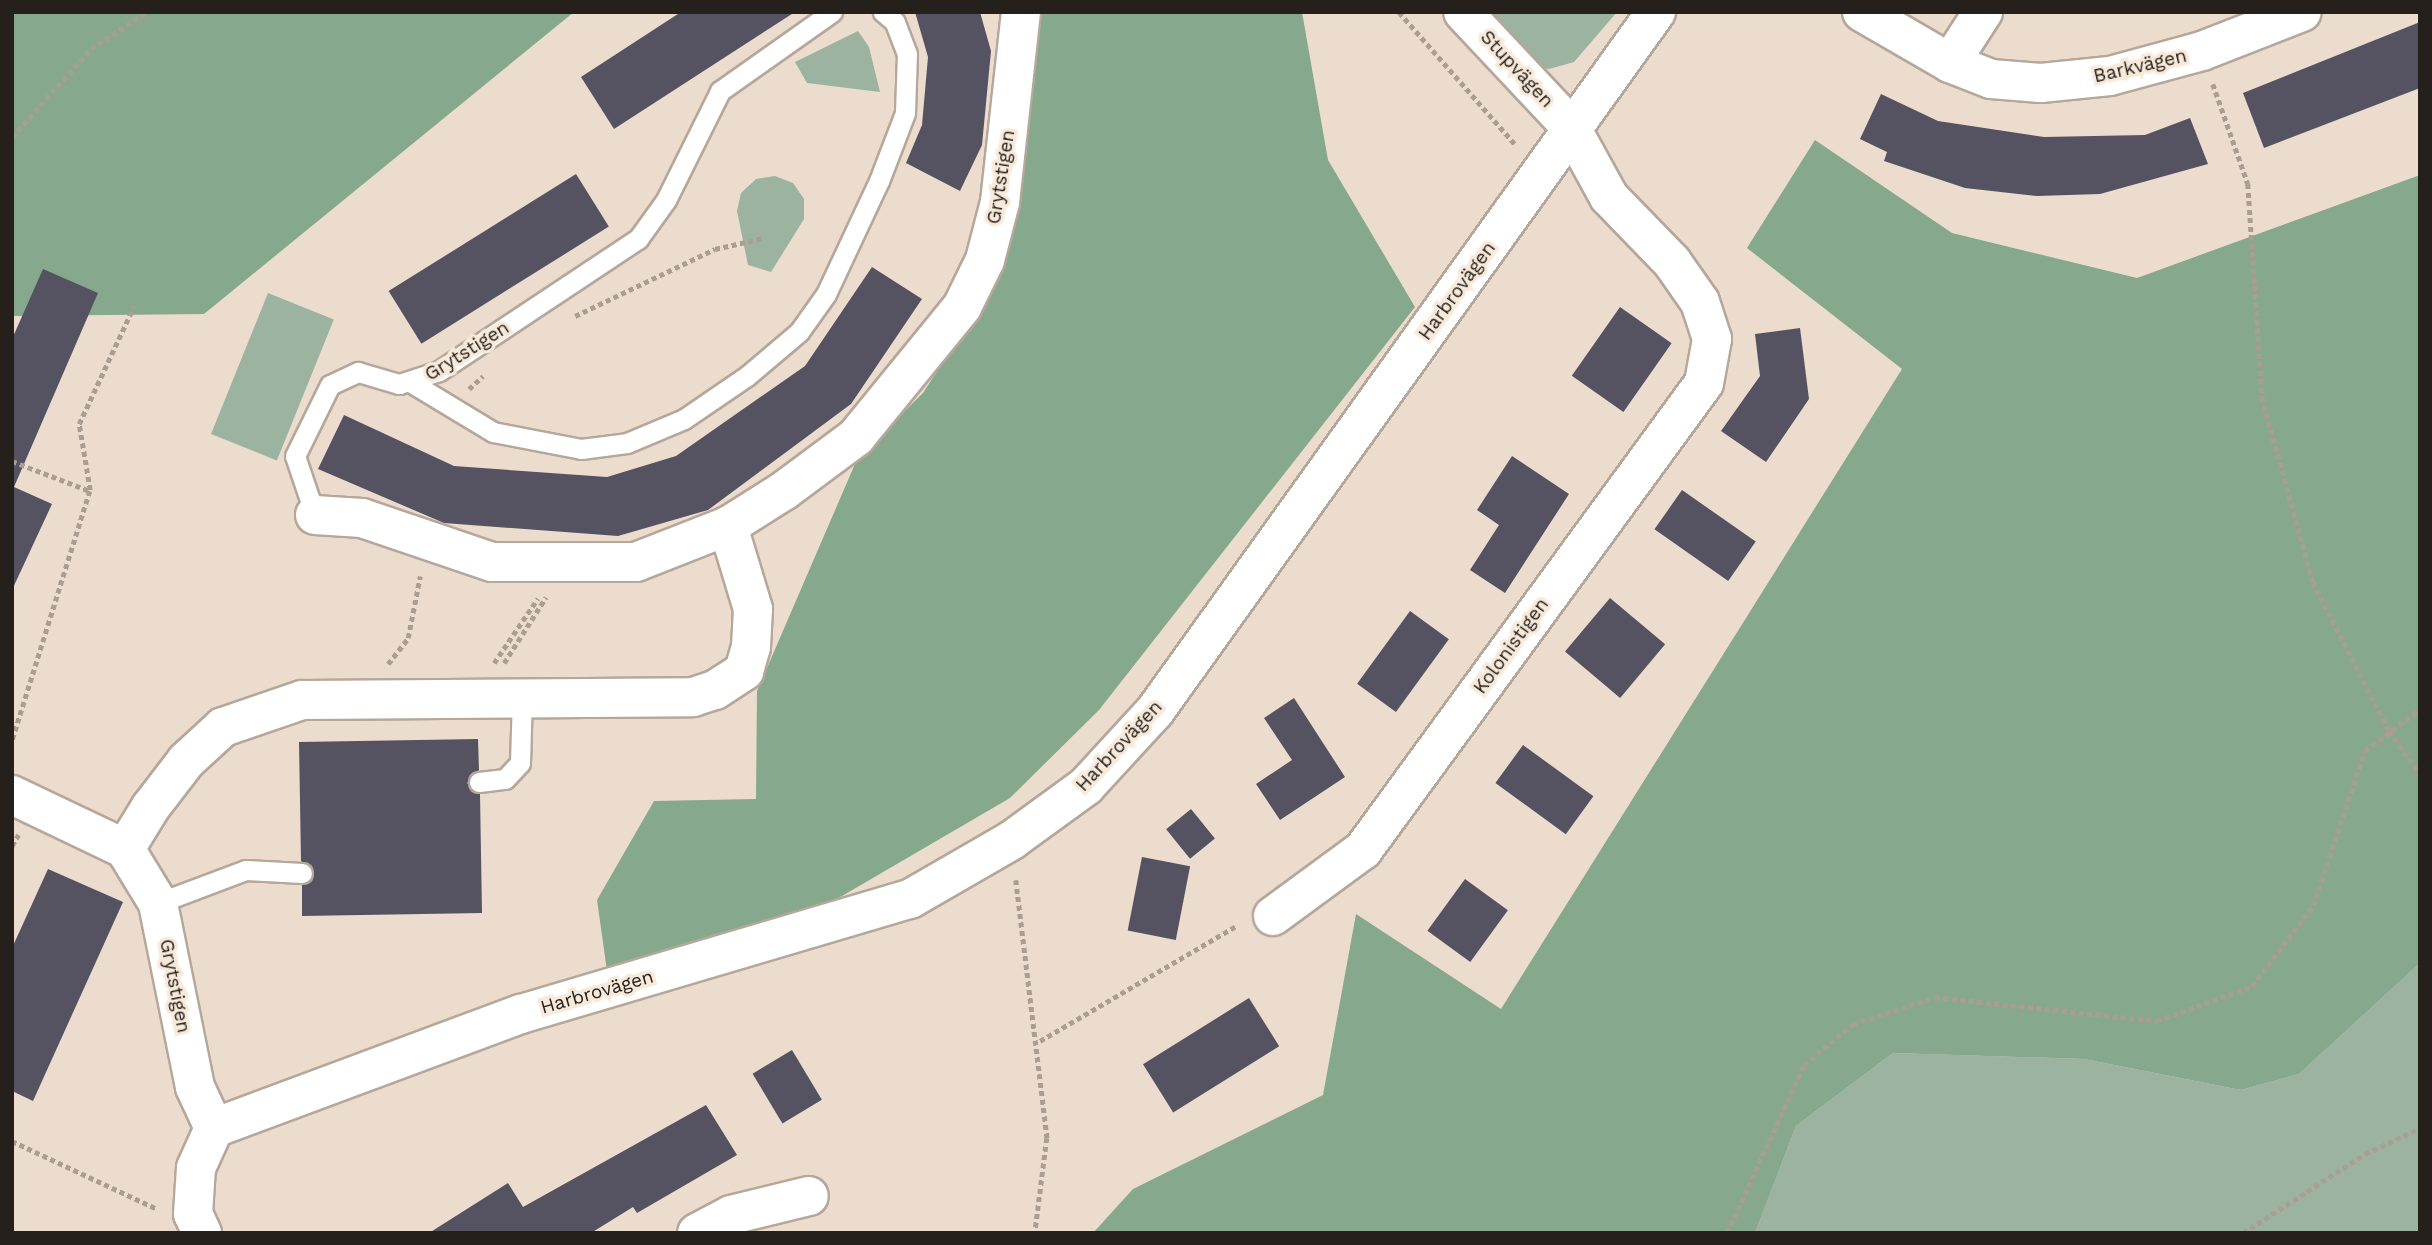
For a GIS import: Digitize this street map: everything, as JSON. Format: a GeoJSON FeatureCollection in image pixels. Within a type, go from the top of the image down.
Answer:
{"type":"FeatureCollection","features":[{"type":"Feature","properties":{"kind":"street","name":"Grytstigen"},"geometry":{"type":"LineString","coordinates":[[315,515],[362,518],[492,562],[636,562],[729,526],[856,437],[962,307],[985,260],[1000,202],[1021,12]]}},
{"type":"Feature","properties":{"kind":"street","name":"Stupvägen"},"geometry":{"type":"LineString","coordinates":[[1463,12],[1570,126]]}},
{"type":"Feature","properties":{"kind":"street","name":"Harbrovägen"},"geometry":{"type":"LineString","coordinates":[[214,1128],[521,1014],[910,899],[1013,840],[1086,786],[1155,711],[1545,169],[1570,126],[1656,12]]}},
{"type":"Feature","properties":{"kind":"street","name":"Barkvägen"},"geometry":{"type":"LineString","coordinates":[[1862,12],[1950,63],[1991,79],[2041,83],[2110,76],[2202,51],[2302,12]]}},
{"type":"Feature","properties":{"kind":"street"},"geometry":{"type":"LineString","coordinates":[[1950,63],[1983,12]]}},
{"type":"Feature","properties":{"kind":"street","name":"Kolonistigen"},"geometry":{"type":"LineString","coordinates":[[1273,916],[1363,850],[1704,383],[1712,339],[1700,302],[1672,262],[1609,197],[1570,126]]}},
{"type":"Feature","properties":{"kind":"street"},"geometry":{"type":"LineString","coordinates":[[12,795],[125,849],[186,761],[223,727],[302,700],[498,694],[693,697],[744,671],[753,609],[729,526]]}},
{"type":"Feature","properties":{"kind":"street","name":"Grytstigen"},"geometry":{"type":"LineString","coordinates":[[125,849],[158,903],[195,1087],[214,1128]]}},
{"type":"Feature","properties":{"kind":"street"},"geometry":{"type":"LineString","coordinates":[[194,1227],[196,1168],[214,1128]]}},
{"type":"Feature","properties":{"kind":"street"},"geometry":{"type":"LineString","coordinates":[[697,1233],[731,1215],[809,1196]]}},
{"type":"Feature","properties":{"kind":"lane","name":"Grytstigen"},"geometry":{"type":"LineString","coordinates":[[315,515],[295,456],[320,397],[358,372],[412,383],[638,239],[666,200],[720,91],[832,12]]}},
{"type":"Feature","properties":{"kind":"lane"},"geometry":{"type":"LineString","coordinates":[[412,383],[453,404],[493,432],[581,449],[627,443],[684,419],[799,332],[826,294],[905,113],[907,54],[895,22],[883,12]]}},
{"type":"Feature","properties":{"kind":"lane"},"geometry":{"type":"LineString","coordinates":[[479,782],[505,779],[520,763],[498,694]]}},
{"type":"Feature","properties":{"kind":"lane"},"geometry":{"type":"LineString","coordinates":[[158,903],[246,870],[302,873]]}},
{"type":"Feature","properties":{"kind":"path"},"geometry":{"type":"LineString","coordinates":[[12,137],[91,49],[147,12]]}},
{"type":"Feature","properties":{"kind":"path"},"geometry":{"type":"LineString","coordinates":[[1399,12],[1494,127],[1545,169]]}},
{"type":"Feature","properties":{"kind":"path"},"geometry":{"type":"LineString","coordinates":[[2202,51],[2248,184],[2262,397],[2314,582],[2389,731],[2420,774]]}},
{"type":"Feature","properties":{"kind":"path"},"geometry":{"type":"LineString","coordinates":[[565,322],[715,249],[764,238]]}},
{"type":"Feature","properties":{"kind":"path"},"geometry":{"type":"LineString","coordinates":[[12,741],[90,491],[79,424],[134,306]]}},
{"type":"Feature","properties":{"kind":"path"},"geometry":{"type":"LineString","coordinates":[[453,404],[486,373]]}},
{"type":"Feature","properties":{"kind":"path"},"geometry":{"type":"LineString","coordinates":[[12,461],[90,491]]}},
{"type":"Feature","properties":{"kind":"path"},"geometry":{"type":"LineString","coordinates":[[498,694],[558,562]]}},
{"type":"Feature","properties":{"kind":"path"},"geometry":{"type":"LineString","coordinates":[[498,694],[504,662],[558,562]]}},
{"type":"Feature","properties":{"kind":"path"},"geometry":{"type":"LineString","coordinates":[[361,698],[408,638],[418,585]]}},
{"type":"Feature","properties":{"kind":"path"},"geometry":{"type":"LineString","coordinates":[[1727,1233],[1804,1065],[1853,1024],[1935,997],[2157,1021],[2252,986],[2313,906],[2365,751],[2420,709]]}},
{"type":"Feature","properties":{"kind":"path"},"geometry":{"type":"LineString","coordinates":[[1013,840],[1040,1041],[1047,1138],[1034,1233]]}},
{"type":"Feature","properties":{"kind":"path"},"geometry":{"type":"LineString","coordinates":[[1040,1041],[1231,927],[1273,916]]}},
{"type":"Feature","properties":{"kind":"path"},"geometry":{"type":"LineString","coordinates":[[2243,1233],[2365,1154],[2420,1128]]}},
{"type":"Feature","properties":{"kind":"path"},"geometry":{"type":"LineString","coordinates":[[12,1141],[194,1227]]}},
{"type":"Feature","properties":{"kind":"green space"},"geometry":{"type":"Polygon","coordinates":[[[12,12],[574,12],[204,314],[12,316],[12,12]]]}},
{"type":"Feature","properties":{"kind":"green space"},"geometry":{"type":"Polygon","coordinates":[[[1038,12],[1302,12],[1328,160],[1415,307],[1099,710],[1010,798],[830,903],[608,978],[597,900],[654,801],[756,799],[757,691],[858,457],[923,393],[973,315],[1038,12]]]}},
{"type":"Feature","properties":{"kind":"green space"},"geometry":{"type":"Polygon","coordinates":[[[1473,12],[1617,12],[1574,62],[1549,69],[1527,66],[1473,12]]]}},
{"type":"Feature","properties":{"kind":"green space"},"geometry":{"type":"Polygon","coordinates":[[[858,31],[869,47],[880,92],[807,83],[795,62],[858,31]]]}},
{"type":"Feature","properties":{"kind":"green space"},"geometry":{"type":"Polygon","coordinates":[[[1815,140],[1952,233],[2137,278],[2420,175],[2420,963],[2299,1074],[2241,1090],[2084,1059],[1893,1053],[1796,1126],[1755,1233],[1093,1233],[1133,1189],[1323,1095],[1356,914],[1501,1009],[1902,369],[1747,248],[1815,140]]]}},
{"type":"Feature","properties":{"kind":"green space"},"geometry":{"type":"Polygon","coordinates":[[[775,176],[793,183],[804,199],[804,219],[771,272],[748,265],[737,211],[741,193],[756,179],[775,176]]]}},
{"type":"Feature","properties":{"kind":"green space"},"geometry":{"type":"Polygon","coordinates":[[[268,293],[334,320],[277,461],[211,434],[268,293]]]}},
{"type":"Feature","properties":{"kind":"green space"},"geometry":{"type":"Polygon","coordinates":[[[2420,963],[2420,1233],[1755,1233],[1796,1126],[1893,1053],[2084,1059],[2241,1090],[2299,1074],[2420,963]]]}},
{"type":"Feature","properties":{"kind":"building"},"geometry":{"type":"Polygon","coordinates":[[[681,12],[795,12],[614,129],[581,77],[681,12]]]}},
{"type":"Feature","properties":{"kind":"building"},"geometry":{"type":"Polygon","coordinates":[[[915,12],[980,12],[991,51],[982,145],[960,191],[906,163],[922,125],[928,57],[915,12]]]}},
{"type":"Feature","properties":{"kind":"building"},"geometry":{"type":"Polygon","coordinates":[[[2420,22],[2420,88],[2264,148],[2243,93],[2420,22]]]}},
{"type":"Feature","properties":{"kind":"building"},"geometry":{"type":"Polygon","coordinates":[[[1881,94],[1938,121],[2044,137],[2145,135],[2190,118],[2208,164],[2100,194],[2037,196],[1965,188],[1884,161],[1887,152],[1860,139],[1881,94]]]}},
{"type":"Feature","properties":{"kind":"building"},"geometry":{"type":"Polygon","coordinates":[[[576,174],[609,227],[421,344],[389,291],[576,174]]]}},
{"type":"Feature","properties":{"kind":"building"},"geometry":{"type":"Polygon","coordinates":[[[872,267],[922,299],[851,404],[708,510],[618,536],[444,523],[318,469],[344,415],[454,466],[607,477],[676,456],[805,366],[872,267]]]}},
{"type":"Feature","properties":{"kind":"building"},"geometry":{"type":"Polygon","coordinates":[[[43,269],[98,293],[14,487],[52,504],[12,590],[12,339],[43,269]]]}},
{"type":"Feature","properties":{"kind":"building"},"geometry":{"type":"Polygon","coordinates":[[[1620,307],[1672,343],[1623,412],[1572,376],[1620,307]]]}},
{"type":"Feature","properties":{"kind":"building"},"geometry":{"type":"Polygon","coordinates":[[[1800,328],[1809,399],[1766,462],[1721,431],[1760,376],[1755,334],[1800,328]]]}},
{"type":"Feature","properties":{"kind":"building"},"geometry":{"type":"Polygon","coordinates":[[[1512,456],[1569,494],[1505,593],[1470,570],[1499,525],[1477,510],[1512,456]]]}},
{"type":"Feature","properties":{"kind":"building"},"geometry":{"type":"Polygon","coordinates":[[[1682,490],[1756,542],[1728,581],[1654,529],[1682,490]]]}},
{"type":"Feature","properties":{"kind":"building"},"geometry":{"type":"Polygon","coordinates":[[[1610,598],[1665,644],[1620,698],[1565,652],[1610,598]]]}},
{"type":"Feature","properties":{"kind":"building"},"geometry":{"type":"Polygon","coordinates":[[[1410,611],[1449,639],[1396,712],[1357,684],[1410,611]]]}},
{"type":"Feature","properties":{"kind":"building"},"geometry":{"type":"Polygon","coordinates":[[[1294,698],[1345,777],[1280,820],[1256,784],[1292,760],[1264,718],[1294,698]]]}},
{"type":"Feature","properties":{"kind":"building"},"geometry":{"type":"Polygon","coordinates":[[[478,739],[479,770],[467,783],[480,794],[482,913],[302,916],[302,885],[314,873],[301,861],[299,742],[478,739]]]}},
{"type":"Feature","properties":{"kind":"building"},"geometry":{"type":"Polygon","coordinates":[[[1523,745],[1593,796],[1566,834],[1495,783],[1523,745]]]}},
{"type":"Feature","properties":{"kind":"building"},"geometry":{"type":"Polygon","coordinates":[[[1191,809],[1215,839],[1190,859],[1166,829],[1191,809]]]}},
{"type":"Feature","properties":{"kind":"building"},"geometry":{"type":"Polygon","coordinates":[[[1142,857],[1190,866],[1176,940],[1128,931],[1142,857]]]}},
{"type":"Feature","properties":{"kind":"building"},"geometry":{"type":"Polygon","coordinates":[[[48,869],[123,902],[33,1101],[12,1091],[12,948],[48,869]]]}},
{"type":"Feature","properties":{"kind":"building"},"geometry":{"type":"Polygon","coordinates":[[[1465,879],[1508,910],[1470,962],[1427,931],[1465,879]]]}},
{"type":"Feature","properties":{"kind":"building"},"geometry":{"type":"Polygon","coordinates":[[[1249,998],[1279,1046],[1173,1113],[1143,1064],[1249,998]]]}},
{"type":"Feature","properties":{"kind":"building"},"geometry":{"type":"Polygon","coordinates":[[[792,1050],[822,1100],[782,1123],[753,1074],[792,1050]]]}},
{"type":"Feature","properties":{"kind":"building"},"geometry":{"type":"Polygon","coordinates":[[[706,1105],[737,1155],[637,1213],[633,1207],[591,1233],[429,1233],[508,1183],[523,1207],[706,1105]]]}}]}
